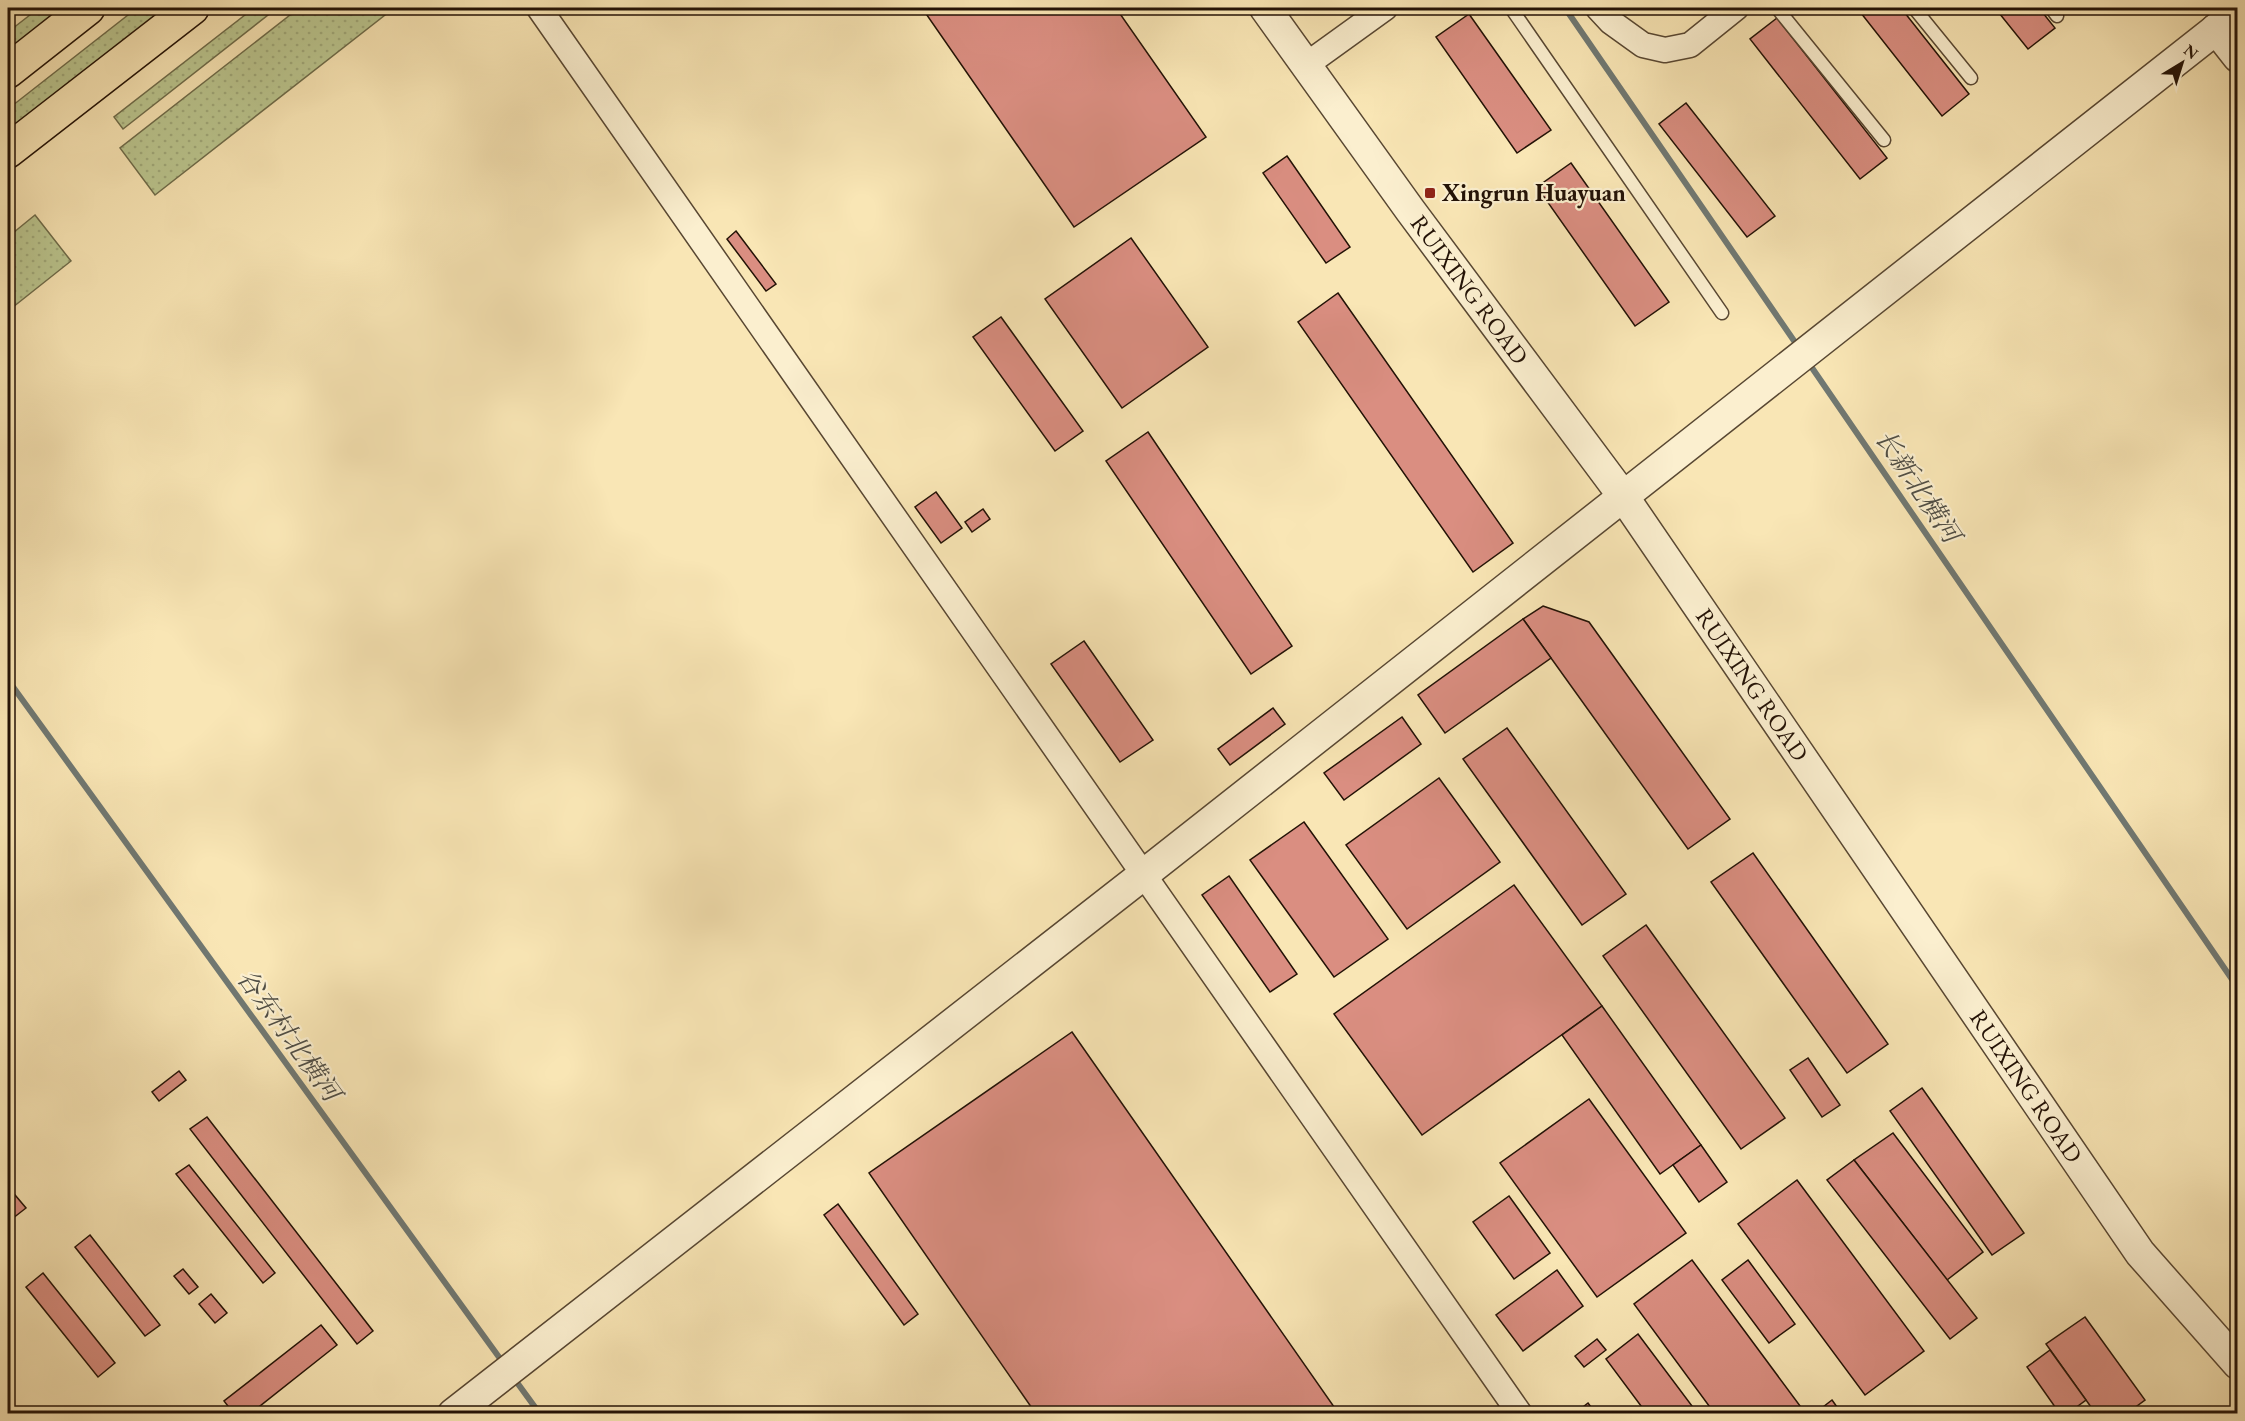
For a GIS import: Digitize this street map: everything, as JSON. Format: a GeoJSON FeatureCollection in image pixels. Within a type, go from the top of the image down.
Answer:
{"type":"FeatureCollection","features":[{"type":"Feature","properties":{"kind":"main road"},"geometry":{"type":"LineString","coordinates":[[8,71],[88,8]]}},
{"type":"Feature","properties":{"kind":"main road"},"geometry":{"type":"LineString","coordinates":[[8,151],[192,8]]}},
{"type":"Feature","properties":{"kind":"street"},"geometry":{"type":"LineString","coordinates":[[539,8],[1520,1413]]}},
{"type":"Feature","properties":{"kind":"street","name":"RUIXING ROAD"},"geometry":{"type":"LineString","coordinates":[[1265,8],[1410,210],[1623,496],[2140,1253],[2238,1364]]}},
{"type":"Feature","properties":{"kind":"street"},"geometry":{"type":"LineString","coordinates":[[1306,65],[1385,8]]}},
{"type":"Feature","properties":{"kind":"street"},"geometry":{"type":"LineString","coordinates":[[1598,8],[1611,22],[1643,45],[1665,50],[1690,45],[1730,9]]}},
{"type":"Feature","properties":{"kind":"street"},"geometry":{"type":"LineString","coordinates":[[453,1413],[1143,875],[2227,20],[2238,57]]}},
{"type":"Feature","properties":{"kind":"lane"},"geometry":{"type":"LineString","coordinates":[[1511,8],[1722,313]]}},
{"type":"Feature","properties":{"kind":"lane"},"geometry":{"type":"LineString","coordinates":[[1777,8],[1884,140]]}},
{"type":"Feature","properties":{"kind":"lane"},"geometry":{"type":"LineString","coordinates":[[1914,8],[1971,78]]}},
{"type":"Feature","properties":{"kind":"green space"},"geometry":{"type":"Polygon","coordinates":[[[39,8],[62,8],[8,50],[8,32],[39,8]]]}},
{"type":"Feature","properties":{"kind":"green space"},"geometry":{"type":"Polygon","coordinates":[[[137,8],[178,8],[8,142],[8,109],[137,8]]]}},
{"type":"Feature","properties":{"kind":"green space"},"geometry":{"type":"Polygon","coordinates":[[[254,8],[277,8],[123,129],[114,117],[254,8]]]}},
{"type":"Feature","properties":{"kind":"green space"},"geometry":{"type":"Polygon","coordinates":[[[299,8],[394,8],[155,195],[120,148],[299,8]]]}},
{"type":"Feature","properties":{"kind":"green space"},"geometry":{"type":"Polygon","coordinates":[[[35,215],[71,261],[8,311],[8,237],[35,215]]]}},
{"type":"Feature","properties":{"kind":"building"},"geometry":{"type":"Polygon","coordinates":[[[922,8],[1116,8],[1206,137],[1074,227],[922,8]]]}},
{"type":"Feature","properties":{"kind":"building"},"geometry":{"type":"Polygon","coordinates":[[[1857,8],[1901,8],[1969,94],[1942,116],[1857,8]]]}},
{"type":"Feature","properties":{"kind":"building"},"geometry":{"type":"Polygon","coordinates":[[[1995,8],[2039,8],[2055,28],[2028,49],[1995,8]]]}},
{"type":"Feature","properties":{"kind":"building"},"geometry":{"type":"Polygon","coordinates":[[[1469,14],[1551,130],[1517,153],[1436,37],[1469,14]]]}},
{"type":"Feature","properties":{"kind":"building"},"geometry":{"type":"Polygon","coordinates":[[[1777,18],[1887,158],[1860,179],[1750,39],[1777,18]]]}},
{"type":"Feature","properties":{"kind":"building"},"geometry":{"type":"Polygon","coordinates":[[[1686,103],[1775,216],[1747,237],[1659,124],[1686,103]]]}},
{"type":"Feature","properties":{"kind":"building"},"geometry":{"type":"Polygon","coordinates":[[[1287,156],[1350,247],[1326,263],[1263,173],[1287,156]]]}},
{"type":"Feature","properties":{"kind":"building"},"geometry":{"type":"Polygon","coordinates":[[[1571,163],[1669,302],[1635,326],[1537,187],[1571,163]]]}},
{"type":"Feature","properties":{"kind":"building"},"geometry":{"type":"Polygon","coordinates":[[[736,231],[776,284],[766,291],[727,239],[736,231]]]}},
{"type":"Feature","properties":{"kind":"building"},"geometry":{"type":"Polygon","coordinates":[[[1131,238],[1208,347],[1122,408],[1045,299],[1131,238]]]}},
{"type":"Feature","properties":{"kind":"building"},"geometry":{"type":"Polygon","coordinates":[[[1338,293],[1513,543],[1473,572],[1298,322],[1338,293]]]}},
{"type":"Feature","properties":{"kind":"building"},"geometry":{"type":"Polygon","coordinates":[[[1001,317],[1083,431],[1055,451],[973,337],[1001,317]]]}},
{"type":"Feature","properties":{"kind":"building"},"geometry":{"type":"Polygon","coordinates":[[[1148,432],[1292,646],[1251,674],[1106,461],[1148,432]]]}},
{"type":"Feature","properties":{"kind":"building"},"geometry":{"type":"Polygon","coordinates":[[[936,492],[962,528],[941,543],[915,507],[936,492]]]}},
{"type":"Feature","properties":{"kind":"building"},"geometry":{"type":"Polygon","coordinates":[[[983,509],[990,519],[972,532],[965,522],[983,509]]]}},
{"type":"Feature","properties":{"kind":"building"},"geometry":{"type":"Polygon","coordinates":[[[1543,606],[1589,622],[1730,819],[1688,849],[1523,619],[1543,606]]]}},
{"type":"Feature","properties":{"kind":"building"},"geometry":{"type":"Polygon","coordinates":[[[1523,619],[1551,658],[1445,733],[1418,695],[1523,619]]]}},
{"type":"Feature","properties":{"kind":"building"},"geometry":{"type":"Polygon","coordinates":[[[1084,641],[1153,740],[1120,762],[1051,664],[1084,641]]]}},
{"type":"Feature","properties":{"kind":"building"},"geometry":{"type":"Polygon","coordinates":[[[1273,708],[1285,724],[1230,765],[1218,749],[1273,708]]]}},
{"type":"Feature","properties":{"kind":"building"},"geometry":{"type":"Polygon","coordinates":[[[1402,717],[1421,744],[1344,800],[1324,773],[1402,717]]]}},
{"type":"Feature","properties":{"kind":"building"},"geometry":{"type":"Polygon","coordinates":[[[1507,728],[1626,894],[1582,925],[1463,759],[1507,728]]]}},
{"type":"Feature","properties":{"kind":"building"},"geometry":{"type":"Polygon","coordinates":[[[1439,778],[1500,862],[1407,929],[1346,845],[1439,778]]]}},
{"type":"Feature","properties":{"kind":"building"},"geometry":{"type":"Polygon","coordinates":[[[1304,822],[1388,939],[1334,977],[1250,860],[1304,822]]]}},
{"type":"Feature","properties":{"kind":"building"},"geometry":{"type":"Polygon","coordinates":[[[1753,853],[1888,1044],[1847,1073],[1711,882],[1753,853]]]}},
{"type":"Feature","properties":{"kind":"building"},"geometry":{"type":"Polygon","coordinates":[[[1229,876],[1297,974],[1270,992],[1202,895],[1229,876]]]}},
{"type":"Feature","properties":{"kind":"building"},"geometry":{"type":"Polygon","coordinates":[[[1514,885],[1602,1006],[1422,1135],[1334,1014],[1514,885]]]}},
{"type":"Feature","properties":{"kind":"building"},"geometry":{"type":"Polygon","coordinates":[[[1646,925],[1785,1118],[1741,1149],[1603,956],[1646,925]]]}},
{"type":"Feature","properties":{"kind":"building"},"geometry":{"type":"Polygon","coordinates":[[[1602,1006],[1701,1145],[1660,1174],[1562,1035],[1602,1006]]]}},
{"type":"Feature","properties":{"kind":"building"},"geometry":{"type":"Polygon","coordinates":[[[1072,1032],[1339,1414],[1036,1414],[869,1173],[1072,1032]]]}},
{"type":"Feature","properties":{"kind":"building"},"geometry":{"type":"Polygon","coordinates":[[[1808,1058],[1840,1105],[1822,1117],[1790,1070],[1808,1058]]]}},
{"type":"Feature","properties":{"kind":"building"},"geometry":{"type":"Polygon","coordinates":[[[179,1071],[186,1080],[159,1101],[152,1092],[179,1071]]]}},
{"type":"Feature","properties":{"kind":"building"},"geometry":{"type":"Polygon","coordinates":[[[1922,1088],[2024,1233],[1992,1255],[1890,1111],[1922,1088]]]}},
{"type":"Feature","properties":{"kind":"building"},"geometry":{"type":"Polygon","coordinates":[[[1589,1099],[1686,1233],[1597,1297],[1500,1163],[1589,1099]]]}},
{"type":"Feature","properties":{"kind":"building"},"geometry":{"type":"Polygon","coordinates":[[[207,1117],[373,1331],[357,1344],[190,1129],[207,1117]]]}},
{"type":"Feature","properties":{"kind":"building"},"geometry":{"type":"Polygon","coordinates":[[[1893,1133],[1983,1252],[1947,1280],[1854,1160],[1893,1133]]]}},
{"type":"Feature","properties":{"kind":"building"},"geometry":{"type":"Polygon","coordinates":[[[1701,1145],[1727,1182],[1699,1202],[1673,1165],[1701,1145]]]}},
{"type":"Feature","properties":{"kind":"building"},"geometry":{"type":"Polygon","coordinates":[[[1854,1160],[1977,1318],[1950,1339],[1827,1180],[1854,1160]]]}},
{"type":"Feature","properties":{"kind":"building"},"geometry":{"type":"Polygon","coordinates":[[[189,1165],[275,1273],[263,1283],[176,1174],[189,1165]]]}},
{"type":"Feature","properties":{"kind":"building"},"geometry":{"type":"Polygon","coordinates":[[[1797,1180],[1924,1351],[1865,1395],[1738,1224],[1797,1180]]]}},
{"type":"Feature","properties":{"kind":"building"},"geometry":{"type":"Polygon","coordinates":[[[10,1189],[26,1208],[8,1222],[8,1191],[10,1189]]]}},
{"type":"Feature","properties":{"kind":"building"},"geometry":{"type":"Polygon","coordinates":[[[1509,1196],[1550,1253],[1514,1279],[1473,1222],[1509,1196]]]}},
{"type":"Feature","properties":{"kind":"building"},"geometry":{"type":"Polygon","coordinates":[[[838,1204],[918,1314],[904,1325],[824,1215],[838,1204]]]}},
{"type":"Feature","properties":{"kind":"building"},"geometry":{"type":"Polygon","coordinates":[[[90,1235],[160,1325],[145,1336],[75,1247],[90,1235]]]}},
{"type":"Feature","properties":{"kind":"building"},"geometry":{"type":"Polygon","coordinates":[[[1692,1260],[1806,1414],[1715,1414],[1634,1304],[1692,1260]]]}},
{"type":"Feature","properties":{"kind":"building"},"geometry":{"type":"Polygon","coordinates":[[[1748,1260],[1795,1324],[1769,1343],[1722,1280],[1748,1260]]]}},
{"type":"Feature","properties":{"kind":"building"},"geometry":{"type":"Polygon","coordinates":[[[183,1269],[198,1287],[189,1294],[174,1276],[183,1269]]]}},
{"type":"Feature","properties":{"kind":"building"},"geometry":{"type":"Polygon","coordinates":[[[1557,1270],[1583,1306],[1523,1351],[1496,1315],[1557,1270]]]}},
{"type":"Feature","properties":{"kind":"building"},"geometry":{"type":"Polygon","coordinates":[[[43,1273],[115,1363],[98,1377],[26,1287],[43,1273]]]}},
{"type":"Feature","properties":{"kind":"building"},"geometry":{"type":"Polygon","coordinates":[[[211,1294],[227,1313],[215,1323],[199,1304],[211,1294]]]}},
{"type":"Feature","properties":{"kind":"building"},"geometry":{"type":"Polygon","coordinates":[[[2085,1317],[2145,1400],[2126,1414],[2096,1414],[2046,1344],[2085,1317]]]}},
{"type":"Feature","properties":{"kind":"building"},"geometry":{"type":"Polygon","coordinates":[[[321,1325],[337,1345],[250,1414],[234,1414],[224,1401],[321,1325]]]}},
{"type":"Feature","properties":{"kind":"building"},"geometry":{"type":"Polygon","coordinates":[[[1638,1334],[1698,1414],[1647,1414],[1606,1359],[1638,1334]]]}},
{"type":"Feature","properties":{"kind":"building"},"geometry":{"type":"Polygon","coordinates":[[[1597,1339],[1606,1350],[1584,1367],[1575,1356],[1597,1339]]]}},
{"type":"Feature","properties":{"kind":"building"},"geometry":{"type":"Polygon","coordinates":[[[2050,1350],[2086,1400],[2067,1414],[2060,1414],[2027,1367],[2050,1350]]]}},
{"type":"Feature","properties":{"kind":"building"},"geometry":{"type":"Polygon","coordinates":[[[1832,1400],[1842,1414],[1814,1414],[1832,1400]]]}},
{"type":"Feature","properties":{"kind":"building"},"geometry":{"type":"Polygon","coordinates":[[[1588,1403],[1596,1414],[1574,1414],[1588,1403]]]}},
{"type":"Feature","properties":{"kind":"waterway","name":"长新北横河"},"geometry":{"type":"LineString","coordinates":[[1565,8],[1799,348]]}},
{"type":"Feature","properties":{"kind":"waterway","name":"长新北横河"},"geometry":{"type":"LineString","coordinates":[[1808,362],[2238,988]]}},
{"type":"Feature","properties":{"kind":"waterway","name":"谷东村北横河"},"geometry":{"type":"LineString","coordinates":[[8,680],[504,1364]]}},
{"type":"Feature","properties":{"kind":"waterway","name":"谷东村北横河"},"geometry":{"type":"LineString","coordinates":[[513,1377],[540,1414]]}},
{"type":"Feature","properties":{"kind":"place","name":"Xingrun Huayuan"},"geometry":{"type":"Point","coordinates":[1430,193]}}]}
